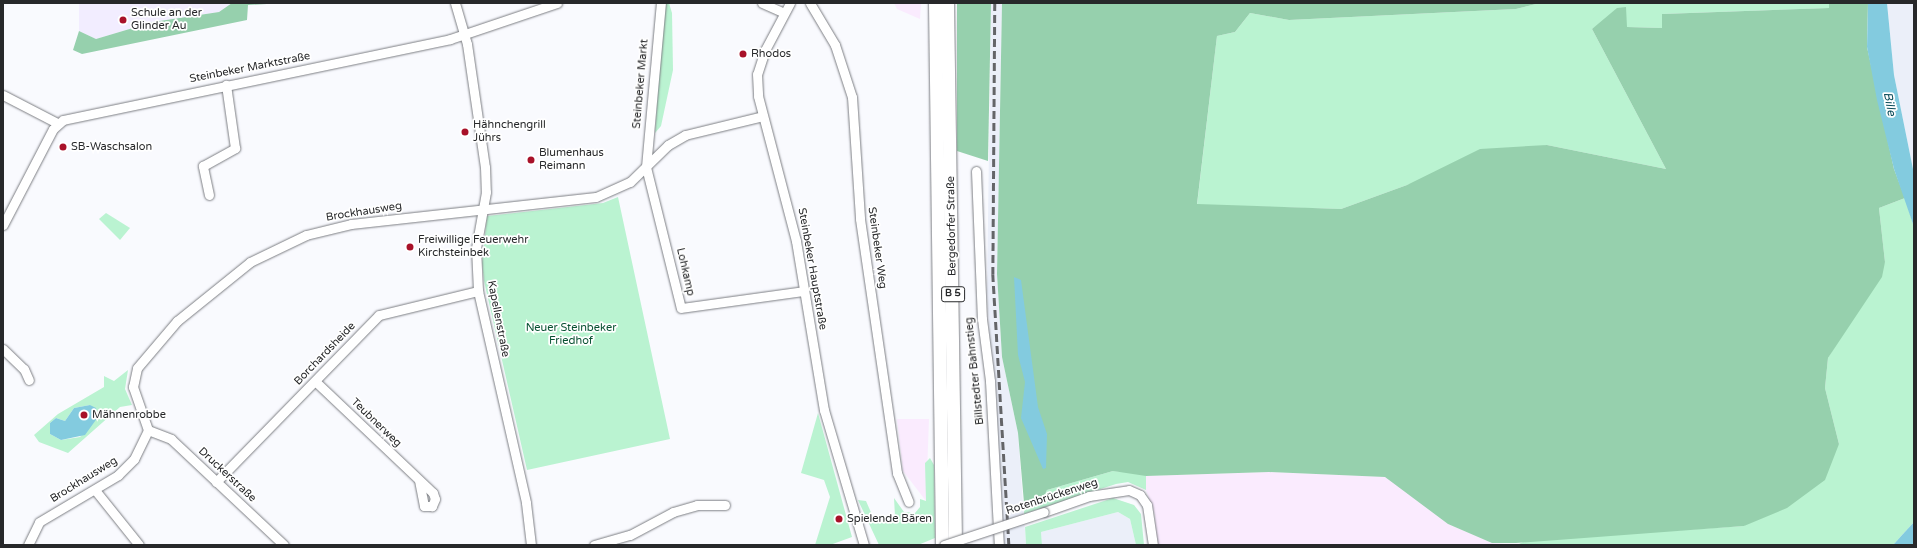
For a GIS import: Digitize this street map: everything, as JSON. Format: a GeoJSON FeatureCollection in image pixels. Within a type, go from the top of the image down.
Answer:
{"type":"FeatureCollection","features":[{"type":"Feature","properties":{"kind":"highway","name":"Bergedorfer Straße"},"geometry":{"type":"LineString","coordinates":[[935,3],[943,545]]}},
{"type":"Feature","properties":{"kind":"highway","name":"Bergedorfer Straße"},"geometry":{"type":"LineString","coordinates":[[947,3],[955,545]]}},
{"type":"Feature","properties":{"kind":"street","name":"Kapellenstraße"},"geometry":{"type":"LineString","coordinates":[[455,3],[463,35],[485,167],[483,210],[476,248],[478,290],[526,503],[531,545]]}},
{"type":"Feature","properties":{"kind":"street","name":"Steinbeker Marktstraße"},"geometry":{"type":"LineString","coordinates":[[57,123],[226,85],[463,35],[532,7],[557,3]]}},
{"type":"Feature","properties":{"kind":"street","name":"Steinbeker Markt"},"geometry":{"type":"LineString","coordinates":[[646,167],[661,3]]}},
{"type":"Feature","properties":{"kind":"street"},"geometry":{"type":"LineString","coordinates":[[762,3],[784,13]]}},
{"type":"Feature","properties":{"kind":"street","name":"Steinbeker Hauptstraße"},"geometry":{"type":"LineString","coordinates":[[790,3],[765,50],[757,74],[763,116],[785,192],[804,291],[824,410],[864,545]]}},
{"type":"Feature","properties":{"kind":"street","name":"Steinbeker Weg"},"geometry":{"type":"LineString","coordinates":[[810,3],[834,45],[852,97],[860,219],[897,473],[909,502]]}},
{"type":"Feature","properties":{"kind":"street"},"geometry":{"type":"LineString","coordinates":[[209,195],[203,166],[235,148],[226,85]]}},
{"type":"Feature","properties":{"kind":"street"},"geometry":{"type":"LineString","coordinates":[[3,96],[57,123],[3,225]]}},
{"type":"Feature","properties":{"kind":"street","name":"Brockhausweg"},"geometry":{"type":"LineString","coordinates":[[28,545],[39,522],[95,490],[128,466],[148,430],[134,394],[137,368],[170,327],[236,271],[273,250],[328,229],[596,197],[614,192],[685,135],[763,116]]}},
{"type":"Feature","properties":{"kind":"street","name":"Lohkamp"},"geometry":{"type":"LineString","coordinates":[[646,167],[681,308],[804,291]]}},
{"type":"Feature","properties":{"kind":"street","name":"Billstedter Bahnstieg"},"geometry":{"type":"LineString","coordinates":[[976,171],[982,319],[990,381],[999,545]]}},
{"type":"Feature","properties":{"kind":"street","name":"Borchardsheide"},"geometry":{"type":"LineString","coordinates":[[216,482],[316,382],[380,315],[478,290]]}},
{"type":"Feature","properties":{"kind":"street"},"geometry":{"type":"LineString","coordinates":[[3,349],[24,368],[28,380]]}},
{"type":"Feature","properties":{"kind":"street","name":"Teubnerweg"},"geometry":{"type":"LineString","coordinates":[[316,382],[420,481]]}},
{"type":"Feature","properties":{"kind":"street","name":"Druckerstraße"},"geometry":{"type":"LineString","coordinates":[[148,430],[167,436],[284,545]]}},
{"type":"Feature","properties":{"kind":"street"},"geometry":{"type":"LineString","coordinates":[[95,490],[139,545]]}},
{"type":"Feature","properties":{"kind":"street","name":"Rotenbrückenweg"},"geometry":{"type":"LineString","coordinates":[[943,545],[1089,496],[1129,490],[1140,495],[1147,505],[1153,545]]}},
{"type":"Feature","properties":{"kind":"street"},"geometry":{"type":"LineString","coordinates":[[594,545],[630,535],[673,512],[697,505],[725,505]]}},
{"type":"Feature","properties":{"kind":"shaded area","name":"Schule an der Glinder Au"},"geometry":{"type":"Polygon","coordinates":[[[79,3],[232,3],[219,12],[153,22],[96,39],[79,31],[79,3]]]}},
{"type":"Feature","properties":{"kind":"shaded area"},"geometry":{"type":"Polygon","coordinates":[[[894,3],[921,3],[920,19],[897,9],[894,3]]]}},
{"type":"Feature","properties":{"kind":"shaded area"},"geometry":{"type":"Polygon","coordinates":[[[991,3],[1002,3],[997,274],[1002,357],[1018,433],[1026,545],[1002,545],[987,293],[991,3]]]}},
{"type":"Feature","properties":{"kind":"shaded area"},"geometry":{"type":"Polygon","coordinates":[[[1887,3],[1914,3],[1914,174],[1894,75],[1887,3]]]}},
{"type":"Feature","properties":{"kind":"shaded area"},"geometry":{"type":"Polygon","coordinates":[[[897,419],[929,419],[926,501],[903,471],[897,419]]]}},
{"type":"Feature","properties":{"kind":"shaded area"},"geometry":{"type":"Polygon","coordinates":[[[1269,472],[1386,477],[1448,524],[1492,543],[1517,545],[1156,545],[1155,515],[1146,490],[1146,476],[1269,472]]]}},
{"type":"Feature","properties":{"kind":"shaded area"},"geometry":{"type":"Polygon","coordinates":[[[1118,512],[1130,519],[1136,545],[1042,545],[1041,532],[1118,512]]]}},
{"type":"Feature","properties":{"kind":"green space"},"geometry":{"type":"Polygon","coordinates":[[[232,3],[284,3],[248,5],[247,20],[82,54],[73,50],[79,31],[96,39],[153,22],[219,12],[232,3]]]}},
{"type":"Feature","properties":{"kind":"green space"},"geometry":{"type":"Polygon","coordinates":[[[664,3],[669,3],[672,13],[673,70],[661,126],[655,133],[664,3]]]}},
{"type":"Feature","properties":{"kind":"green space"},"geometry":{"type":"Polygon","coordinates":[[[957,3],[991,3],[988,161],[957,151],[957,3]]]}},
{"type":"Feature","properties":{"kind":"green space"},"geometry":{"type":"Polygon","coordinates":[[[1002,3],[1540,3],[1516,9],[1289,20],[1250,13],[1235,32],[1217,36],[1197,204],[1341,209],[1407,185],[1480,149],[1547,145],[1666,169],[1592,29],[1617,8],[1626,7],[1627,27],[1662,28],[1662,14],[1829,8],[1829,3],[1868,3],[1867,47],[1894,169],[1905,198],[1879,208],[1885,262],[1882,277],[1828,358],[1825,388],[1839,444],[1825,480],[1787,508],[1744,526],[1516,543],[1492,543],[1448,524],[1385,477],[1269,472],[1146,476],[1113,471],[1047,490],[1042,501],[1024,503],[1018,433],[1002,357],[997,274],[1002,3]]]}},
{"type":"Feature","properties":{"kind":"green space"},"geometry":{"type":"Polygon","coordinates":[[[1540,3],[1829,3],[1829,8],[1662,14],[1662,28],[1626,27],[1626,8],[1592,29],[1666,169],[1547,145],[1407,185],[1341,209],[1197,205],[1217,36],[1235,32],[1250,13],[1289,20],[1516,9],[1540,3]]]}},
{"type":"Feature","properties":{"kind":"green space","name":"Neuer Steinbeker Friedhof"},"geometry":{"type":"Polygon","coordinates":[[[618,197],[670,439],[527,470],[484,281],[482,263],[487,216],[603,203],[618,197]]]}},
{"type":"Feature","properties":{"kind":"green space"},"geometry":{"type":"Polygon","coordinates":[[[1905,198],[1914,227],[1914,522],[1893,545],[1517,545],[1527,540],[1744,526],[1839,444],[1825,388],[1828,358],[1885,262],[1879,208],[1905,198]]]}},
{"type":"Feature","properties":{"kind":"green space"},"geometry":{"type":"Polygon","coordinates":[[[106,213],[130,228],[120,240],[99,219],[106,213]]]}},
{"type":"Feature","properties":{"kind":"green space"},"geometry":{"type":"Polygon","coordinates":[[[128,370],[125,389],[132,405],[120,407],[68,453],[39,442],[34,435],[58,414],[104,387],[104,376],[114,381],[128,370]],[[90,405],[74,408],[65,421],[56,418],[50,423],[50,434],[61,440],[80,437],[98,417],[90,405]]]}},
{"type":"Feature","properties":{"kind":"green space"},"geometry":{"type":"Polygon","coordinates":[[[818,413],[852,537],[830,545],[815,545],[830,497],[824,480],[801,473],[818,413]]]}},
{"type":"Feature","properties":{"kind":"green space"},"geometry":{"type":"Polygon","coordinates":[[[930,458],[934,465],[935,538],[918,545],[879,545],[858,500],[866,501],[873,517],[895,516],[894,498],[904,512],[915,513],[920,507],[920,499],[926,501],[925,463],[930,458]]]}},
{"type":"Feature","properties":{"kind":"green space"},"geometry":{"type":"Polygon","coordinates":[[[1113,471],[1143,473],[1146,476],[1146,490],[1128,482],[1116,484],[1024,514],[1024,503],[1042,501],[1047,490],[1113,471]]]}},
{"type":"Feature","properties":{"kind":"green space"},"geometry":{"type":"Polygon","coordinates":[[[1113,498],[1134,505],[1141,514],[1144,545],[1136,545],[1130,519],[1118,512],[1041,532],[1042,545],[1026,545],[1025,527],[1113,498]]]}},
{"type":"Feature","properties":{"kind":"water","name":"Bille"},"geometry":{"type":"Polygon","coordinates":[[[1868,3],[1887,3],[1894,75],[1914,174],[1914,227],[1894,169],[1877,100],[1867,47],[1868,3]]]}},
{"type":"Feature","properties":{"kind":"water"},"geometry":{"type":"Polygon","coordinates":[[[1014,277],[1021,280],[1038,407],[1047,434],[1046,468],[1043,469],[1021,418],[1025,382],[1018,355],[1014,277]]]}},
{"type":"Feature","properties":{"kind":"water"},"geometry":{"type":"Polygon","coordinates":[[[90,405],[96,408],[98,417],[85,435],[61,440],[50,434],[50,423],[56,418],[65,421],[74,408],[90,405]]]}},
{"type":"Feature","properties":{"kind":"water"},"geometry":{"type":"Polygon","coordinates":[[[1914,522],[1914,545],[1893,545],[1903,534],[1914,522]]]}},
{"type":"Feature","properties":{"kind":"railway"},"geometry":{"type":"LineString","coordinates":[[995,3],[993,274],[1009,545]]}},
{"type":"Feature","properties":{"kind":"place","name":"Schule an der Glinder Au"},"geometry":{"type":"Point","coordinates":[123,20]}},
{"type":"Feature","properties":{"kind":"place","name":"Rhodos"},"geometry":{"type":"Point","coordinates":[743,54]}},
{"type":"Feature","properties":{"kind":"place","name":"Hähnchengrill Jührs"},"geometry":{"type":"Point","coordinates":[465,132]}},
{"type":"Feature","properties":{"kind":"place","name":"SB-Waschsalon"},"geometry":{"type":"Point","coordinates":[63,147]}},
{"type":"Feature","properties":{"kind":"place","name":"Blumenhaus Reimann"},"geometry":{"type":"Point","coordinates":[531,160]}},
{"type":"Feature","properties":{"kind":"place","name":"Freiwillige Feuerwehr Kirchsteinbek"},"geometry":{"type":"Point","coordinates":[410,247]}},
{"type":"Feature","properties":{"kind":"place","name":"Mähnenrobbe"},"geometry":{"type":"Point","coordinates":[84,415]}},
{"type":"Feature","properties":{"kind":"place","name":"Spielende Bären"},"geometry":{"type":"Point","coordinates":[839,519]}}]}
